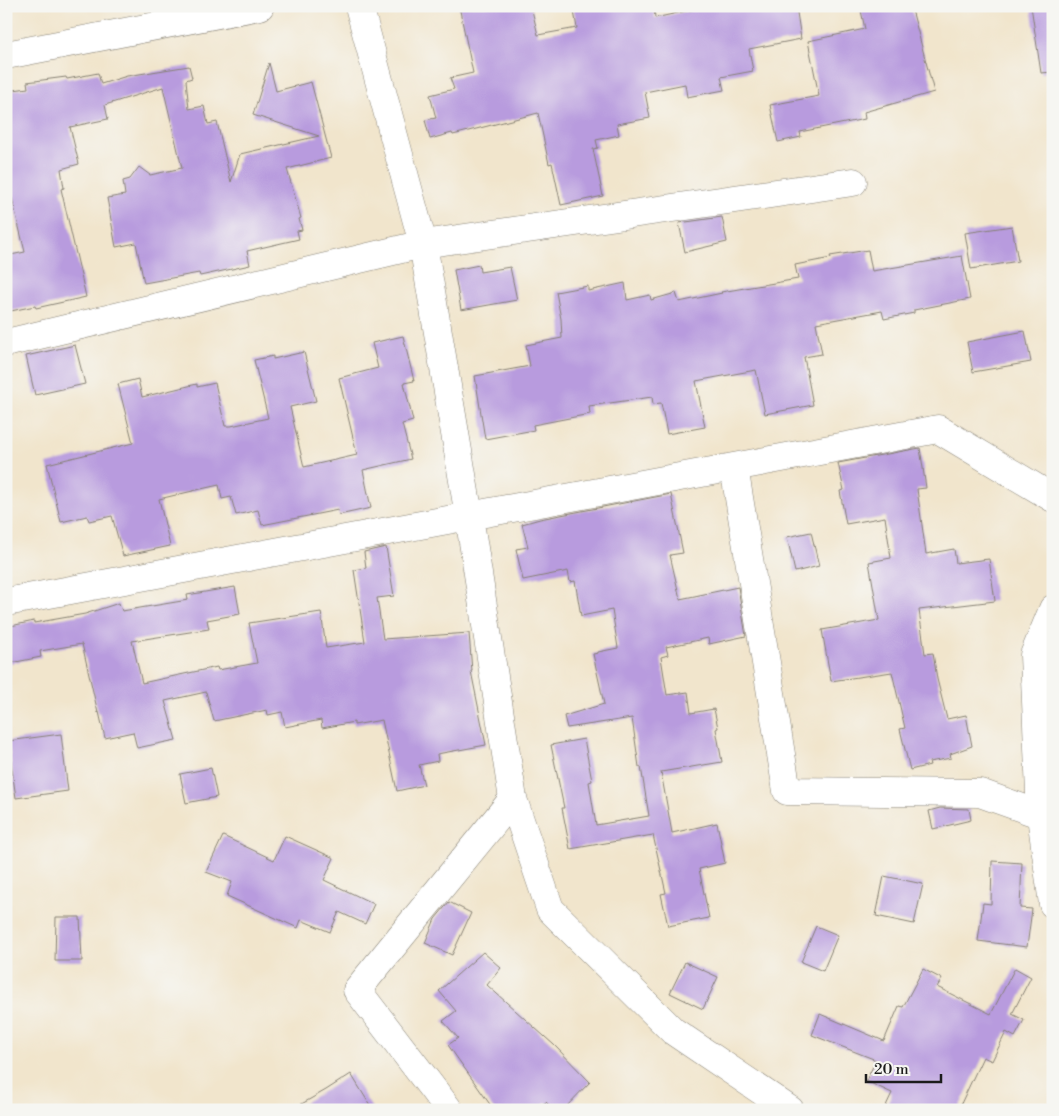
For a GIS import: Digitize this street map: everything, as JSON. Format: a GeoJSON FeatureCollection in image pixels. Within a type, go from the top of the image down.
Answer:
{"type":"FeatureCollection","features":[{"type":"Feature","properties":{"kind":"street"},"geometry":{"type":"LineString","coordinates":[[6,55],[260,6]]}},
{"type":"Feature","properties":{"kind":"street"},"geometry":{"type":"LineString","coordinates":[[359,6],[424,244],[513,799],[550,908],[673,1031],[790,1110]]}},
{"type":"Feature","properties":{"kind":"street"},"geometry":{"type":"LineString","coordinates":[[6,343],[424,244],[853,182]]}},
{"type":"Feature","properties":{"kind":"street"},"geometry":{"type":"LineString","coordinates":[[6,602],[938,429],[1053,498]]}},
{"type":"Feature","properties":{"kind":"street"},"geometry":{"type":"LineString","coordinates":[[734,467],[787,791],[980,793],[1047,818]]}},
{"type":"Feature","properties":{"kind":"street"},"geometry":{"type":"LineString","coordinates":[[1053,609],[1034,655],[1053,904]]}},
{"type":"Feature","properties":{"kind":"street"},"geometry":{"type":"LineString","coordinates":[[449,1110],[356,990],[513,799]]}},
{"type":"Feature","properties":{"kind":"building"},"geometry":{"type":"Polygon","coordinates":[[[459,6],[531,6],[538,35],[577,28],[573,6],[654,6],[655,18],[709,6],[796,6],[801,39],[749,49],[753,71],[721,77],[724,90],[687,97],[685,84],[645,92],[650,118],[617,124],[619,135],[596,140],[598,148],[593,149],[603,196],[561,205],[552,163],[549,164],[538,113],[430,139],[425,120],[436,118],[430,95],[454,89],[450,78],[473,73],[459,6]]]}},
{"type":"Feature","properties":{"kind":"building"},"geometry":{"type":"Polygon","coordinates":[[[860,6],[911,6],[934,92],[864,112],[865,119],[800,132],[801,137],[778,142],[770,105],[819,96],[808,41],[865,29],[860,6]]]}},
{"type":"Feature","properties":{"kind":"building"},"geometry":{"type":"Polygon","coordinates":[[[1031,6],[1053,6],[1053,72],[1041,73],[1031,6]]]}},
{"type":"Feature","properties":{"kind":"building"},"geometry":{"type":"Polygon","coordinates":[[[269,63],[276,91],[311,82],[331,158],[287,169],[301,218],[299,219],[302,230],[297,231],[299,239],[247,251],[250,265],[200,276],[199,273],[144,283],[136,243],[116,247],[107,198],[125,195],[123,181],[130,179],[139,167],[150,175],[182,168],[163,87],[105,105],[108,119],[70,127],[79,164],[61,169],[64,188],[61,189],[86,297],[36,308],[35,306],[6,312],[6,256],[25,252],[12,198],[6,199],[6,91],[28,88],[27,82],[66,77],[67,79],[98,73],[101,84],[127,76],[189,66],[192,78],[186,80],[189,109],[204,106],[208,124],[217,122],[231,182],[240,154],[319,136],[253,115],[269,63]]]}},
{"type":"Feature","properties":{"kind":"building"},"geometry":{"type":"Polygon","coordinates":[[[722,217],[727,242],[685,252],[679,223],[722,217]]]}},
{"type":"Feature","properties":{"kind":"building"},"geometry":{"type":"Polygon","coordinates":[[[1012,226],[1018,261],[971,269],[965,233],[1012,226]]]}},
{"type":"Feature","properties":{"kind":"building"},"geometry":{"type":"Polygon","coordinates":[[[868,250],[872,271],[962,256],[970,299],[914,310],[914,313],[884,319],[882,311],[816,323],[822,354],[804,357],[813,405],[765,414],[756,370],[696,381],[705,427],[667,434],[661,403],[653,404],[652,397],[589,406],[590,414],[533,425],[534,430],[485,439],[475,376],[530,366],[526,345],[562,338],[556,292],[588,286],[588,291],[625,283],[627,300],[650,295],[651,300],[676,293],[679,302],[721,292],[798,279],[795,265],[831,258],[830,256],[868,250]]]}},
{"type":"Feature","properties":{"kind":"building"},"geometry":{"type":"Polygon","coordinates":[[[479,265],[480,272],[510,267],[517,300],[461,310],[454,270],[479,265]]]}},
{"type":"Feature","properties":{"kind":"building"},"geometry":{"type":"Polygon","coordinates":[[[1025,331],[1031,362],[973,372],[967,342],[1025,331]]]}},
{"type":"Feature","properties":{"kind":"building"},"geometry":{"type":"Polygon","coordinates":[[[403,336],[414,381],[404,383],[413,421],[402,424],[411,459],[363,470],[371,508],[339,515],[338,510],[262,525],[258,510],[236,515],[231,497],[222,499],[219,485],[159,499],[170,546],[123,556],[112,516],[89,521],[87,516],[61,522],[47,464],[133,443],[118,384],[138,379],[142,397],[197,384],[197,387],[215,383],[225,426],[231,426],[268,418],[254,360],[273,356],[273,359],[304,352],[316,401],[290,407],[304,467],[357,455],[339,378],[378,368],[372,343],[403,336]]]}},
{"type":"Feature","properties":{"kind":"building"},"geometry":{"type":"Polygon","coordinates":[[[75,345],[85,384],[35,395],[26,356],[75,345]]]}},
{"type":"Feature","properties":{"kind":"building"},"geometry":{"type":"Polygon","coordinates":[[[920,448],[926,488],[917,489],[926,554],[954,549],[956,563],[989,559],[995,601],[919,610],[925,654],[933,653],[947,719],[966,715],[972,746],[950,754],[951,758],[929,762],[930,765],[910,770],[900,729],[905,728],[892,672],[831,681],[822,630],[879,620],[869,562],[891,558],[885,517],[846,524],[840,491],[844,490],[838,463],[920,448]]]}},
{"type":"Feature","properties":{"kind":"building"},"geometry":{"type":"Polygon","coordinates":[[[671,494],[683,553],[670,555],[680,599],[738,587],[746,636],[709,644],[708,638],[666,647],[668,655],[661,657],[667,695],[688,692],[691,713],[714,709],[722,762],[661,772],[672,833],[717,823],[725,863],[699,869],[709,918],[668,926],[661,894],[666,893],[653,835],[570,849],[562,808],[564,808],[551,745],[584,739],[592,781],[589,782],[596,825],[649,816],[632,718],[567,728],[564,716],[604,704],[593,654],[618,648],[612,610],[581,616],[575,581],[570,582],[568,571],[523,580],[516,549],[528,547],[522,524],[671,494]]]}},
{"type":"Feature","properties":{"kind":"building"},"geometry":{"type":"Polygon","coordinates":[[[811,532],[819,566],[795,572],[787,537],[811,532]]]}},
{"type":"Feature","properties":{"kind":"building"},"geometry":{"type":"Polygon","coordinates":[[[386,547],[394,596],[377,598],[383,639],[469,633],[471,671],[486,745],[437,754],[438,761],[419,765],[424,785],[397,791],[382,720],[354,725],[354,722],[322,728],[321,720],[285,727],[282,712],[268,715],[267,710],[214,721],[206,692],[165,701],[176,740],[137,748],[133,732],[105,738],[82,644],[40,651],[41,657],[6,664],[6,627],[85,614],[119,603],[122,611],[188,600],[187,595],[235,587],[240,614],[207,620],[209,629],[132,641],[142,683],[217,667],[218,670],[257,663],[249,623],[321,612],[326,648],[365,642],[354,570],[366,568],[364,552],[386,547]]]}},
{"type":"Feature","properties":{"kind":"building"},"geometry":{"type":"Polygon","coordinates":[[[61,734],[68,791],[16,798],[8,741],[61,734]]]}},
{"type":"Feature","properties":{"kind":"building"},"geometry":{"type":"Polygon","coordinates":[[[211,768],[217,797],[186,803],[180,774],[211,768]]]}},
{"type":"Feature","properties":{"kind":"building"},"geometry":{"type":"Polygon","coordinates":[[[940,808],[969,809],[971,820],[933,829],[929,811],[940,808]]]}},
{"type":"Feature","properties":{"kind":"building"},"geometry":{"type":"Polygon","coordinates":[[[223,836],[274,860],[285,836],[334,858],[324,880],[374,904],[365,924],[339,912],[330,932],[301,920],[298,928],[227,896],[232,882],[206,872],[223,836]]]}},
{"type":"Feature","properties":{"kind":"building"},"geometry":{"type":"Polygon","coordinates":[[[992,861],[1022,863],[1020,908],[1032,909],[1027,947],[978,941],[983,903],[991,904],[992,861]]]}},
{"type":"Feature","properties":{"kind":"building"},"geometry":{"type":"Polygon","coordinates":[[[884,876],[923,884],[914,924],[876,916],[884,876]]]}},
{"type":"Feature","properties":{"kind":"building"},"geometry":{"type":"Polygon","coordinates":[[[449,902],[471,913],[452,955],[425,943],[435,919],[449,902]]]}},
{"type":"Feature","properties":{"kind":"building"},"geometry":{"type":"Polygon","coordinates":[[[56,917],[80,917],[82,961],[55,961],[56,917]]]}},
{"type":"Feature","properties":{"kind":"building"},"geometry":{"type":"Polygon","coordinates":[[[816,926],[838,935],[823,971],[801,962],[816,926]]]}},
{"type":"Feature","properties":{"kind":"building"},"geometry":{"type":"Polygon","coordinates":[[[483,952],[501,968],[487,985],[554,1045],[590,1082],[563,1110],[554,1110],[546,1102],[536,1110],[494,1110],[448,1045],[458,1038],[443,1021],[456,1011],[439,991],[483,952]]]}},
{"type":"Feature","properties":{"kind":"building"},"geometry":{"type":"Polygon","coordinates":[[[685,962],[718,977],[703,1009],[670,993],[685,962]]]}},
{"type":"Feature","properties":{"kind":"building"},"geometry":{"type":"Polygon","coordinates":[[[1015,968],[1031,977],[1012,1014],[1024,1020],[1015,1037],[1006,1032],[992,1061],[983,1057],[958,1110],[884,1110],[892,1093],[866,1081],[876,1060],[812,1035],[820,1014],[884,1041],[899,1006],[903,1007],[923,969],[942,979],[937,987],[991,1014],[1015,968]]]}},
{"type":"Feature","properties":{"kind":"building"},"geometry":{"type":"Polygon","coordinates":[[[351,1074],[373,1110],[291,1110],[326,1090],[351,1074]]]}}]}
